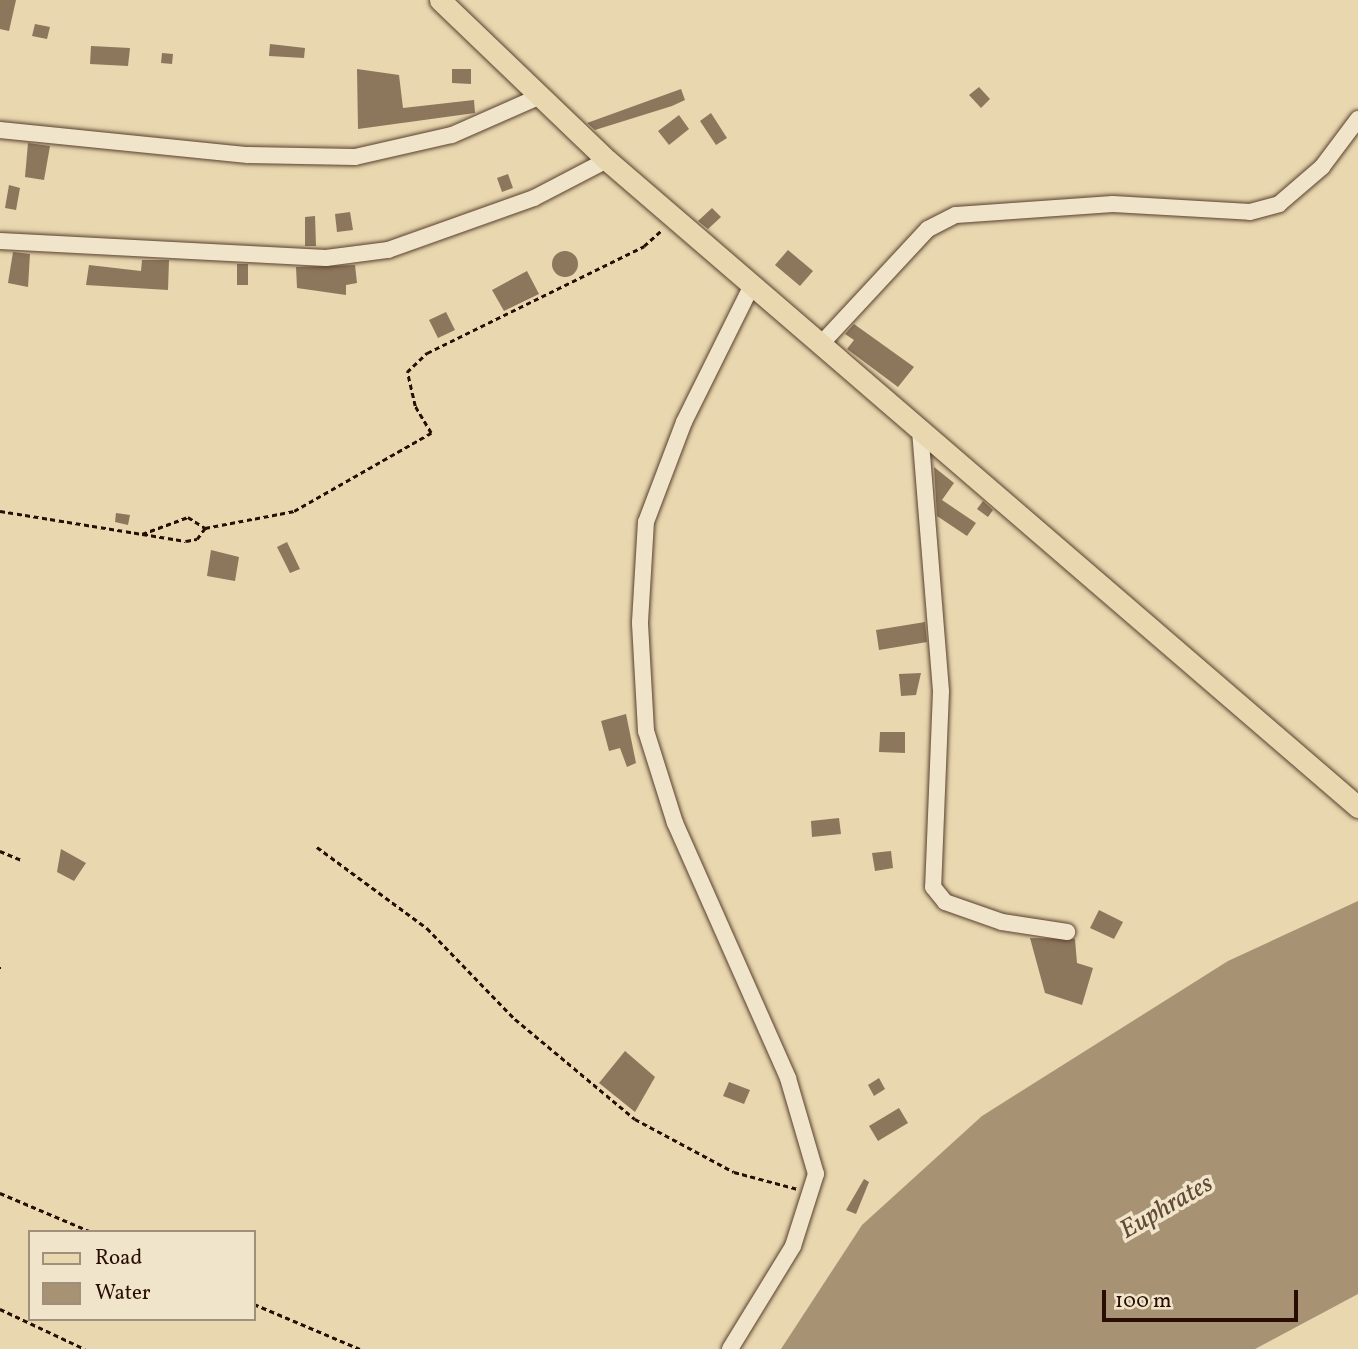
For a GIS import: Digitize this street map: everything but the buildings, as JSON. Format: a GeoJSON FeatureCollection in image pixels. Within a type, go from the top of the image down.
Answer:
{"type":"FeatureCollection","features":[{"type":"Feature","properties":{"kind":"main road"},"geometry":{"type":"LineString","coordinates":[[440,0],[538,97],[607,160],[1358,807]]}},
{"type":"Feature","properties":{"kind":"street"},"geometry":{"type":"LineString","coordinates":[[0,130],[248,155],[355,157],[452,135],[538,97]]}},
{"type":"Feature","properties":{"kind":"street"},"geometry":{"type":"LineString","coordinates":[[821,344],[928,229],[956,215],[1113,204],[1250,212],[1279,204],[1322,167],[1358,119]]}},
{"type":"Feature","properties":{"kind":"street"},"geometry":{"type":"LineString","coordinates":[[0,242],[326,258],[388,250],[534,198],[607,160]]}},
{"type":"Feature","properties":{"kind":"street"},"geometry":{"type":"LineString","coordinates":[[730,1349],[793,1246],[814,1191],[813,1157],[788,1078],[675,823],[646,731],[639,622],[646,522],[684,422],[752,285]]}},
{"type":"Feature","properties":{"kind":"street"},"geometry":{"type":"LineString","coordinates":[[920,430],[941,691],[933,887],[945,902],[1002,922],[1067,932]]}},
{"type":"Feature","properties":{"kind":"path"},"geometry":{"type":"LineString","coordinates":[[0,512],[186,541],[205,528],[294,511],[431,433],[415,405],[407,372],[427,353],[645,247],[674,218]]}},
{"type":"Feature","properties":{"kind":"path"},"geometry":{"type":"LineString","coordinates":[[142,534],[188,517],[205,528]]}},
{"type":"Feature","properties":{"kind":"path"},"geometry":{"type":"LineString","coordinates":[[317,847],[427,928],[515,1019],[635,1119],[734,1172],[814,1191]]}},
{"type":"Feature","properties":{"kind":"path"},"geometry":{"type":"LineString","coordinates":[[0,851],[21,860]]}},
{"type":"Feature","properties":{"kind":"path"},"geometry":{"type":"LineString","coordinates":[[0,1193],[87,1230]]}},
{"type":"Feature","properties":{"kind":"path"},"geometry":{"type":"LineString","coordinates":[[256,1305],[360,1349]]}},
{"type":"Feature","properties":{"kind":"path"},"geometry":{"type":"LineString","coordinates":[[0,1309],[85,1349]]}},
{"type":"Feature","properties":{"kind":"water","name":"Euphrates"},"geometry":{"type":"Polygon","coordinates":[[[1358,901],[1358,1294],[1255,1349],[781,1349],[862,1225],[982,1116],[1228,961],[1358,901]]]}}]}
